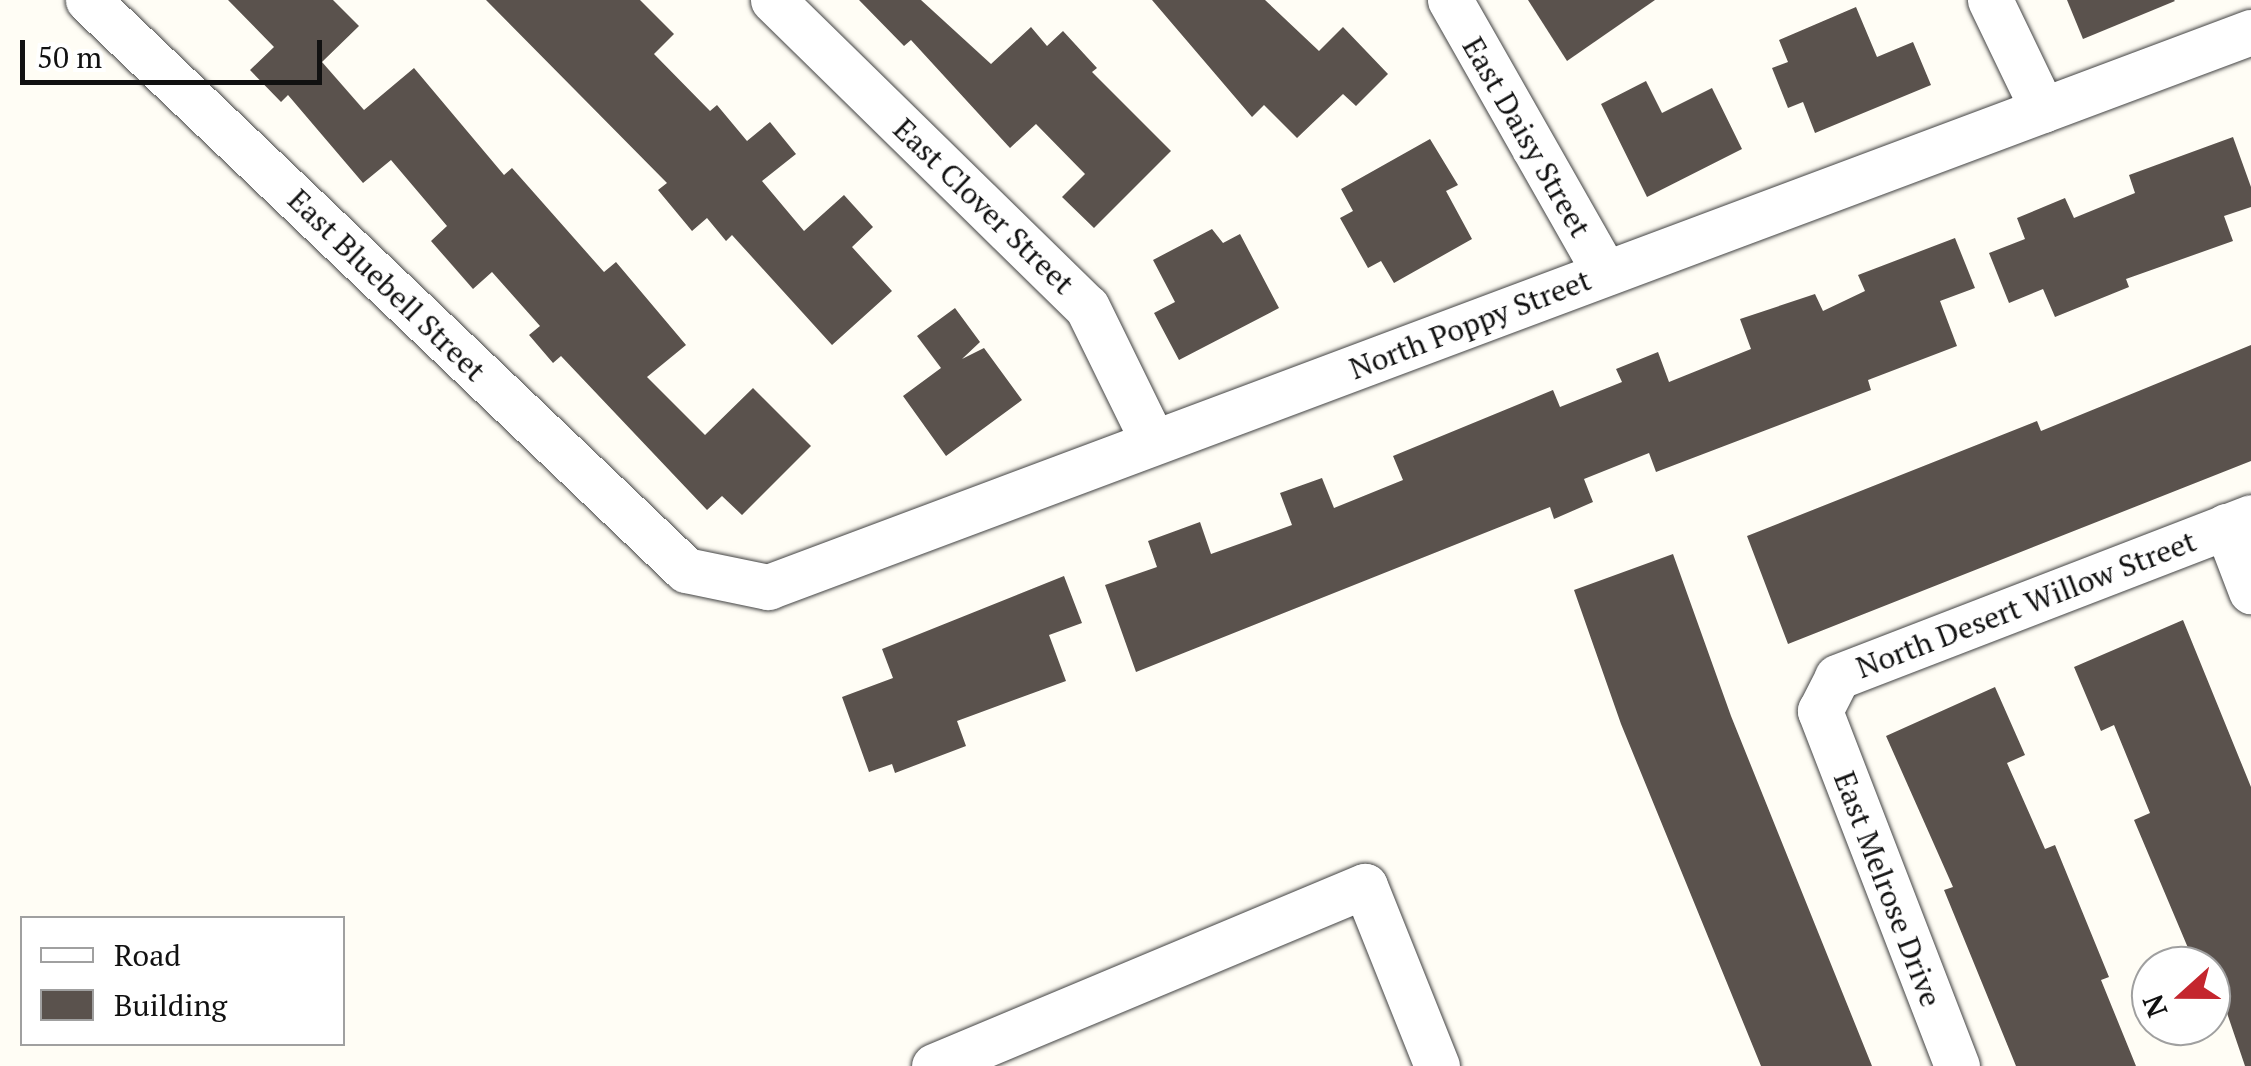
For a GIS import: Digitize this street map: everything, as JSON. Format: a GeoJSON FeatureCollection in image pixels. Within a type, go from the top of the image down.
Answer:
{"type":"FeatureCollection","features":[{"type":"Feature","properties":{"kind":"street","name":"East Bluebell Street"},"geometry":{"type":"LineString","coordinates":[[88,0],[686,570]]}},
{"type":"Feature","properties":{"kind":"street","name":"East Clover Street"},"geometry":{"type":"LineString","coordinates":[[773,0],[1087,307],[1154,442]]}},
{"type":"Feature","properties":{"kind":"street","name":"East Daisy Street"},"geometry":{"type":"LineString","coordinates":[[1450,0],[1605,273]]}},
{"type":"Feature","properties":{"kind":"street"},"geometry":{"type":"LineString","coordinates":[[1990,0],[2043,110]]}},
{"type":"Feature","properties":{"kind":"street","name":"North Poppy Street"},"geometry":{"type":"LineString","coordinates":[[686,570],[768,586],[2251,32]]}},
{"type":"Feature","properties":{"kind":"street"},"geometry":{"type":"LineString","coordinates":[[2238,521],[2251,591]]}},
{"type":"Feature","properties":{"kind":"street","name":"North Desert Willow Street"},"geometry":{"type":"LineString","coordinates":[[1820,711],[1837,677],[2238,521]]}},
{"type":"Feature","properties":{"kind":"street","name":"East Melrose Drive"},"geometry":{"type":"LineString","coordinates":[[1820,711],[1957,1066]]}},
{"type":"Feature","properties":{"kind":"street"},"geometry":{"type":"LineString","coordinates":[[934,1066],[1365,886],[1437,1066]]}},
{"type":"Feature","properties":{"kind":"building"},"geometry":{"type":"Polygon","coordinates":[[[228,0],[333,0],[359,26],[322,62],[364,110],[414,68],[504,175],[512,168],[604,272],[616,262],[686,345],[647,377],[705,435],[753,388],[811,446],[742,515],[722,496],[707,510],[561,356],[553,363],[529,335],[540,326],[492,272],[473,289],[431,241],[447,226],[391,160],[363,183],[288,95],[281,102],[250,70],[274,47],[228,0]]]}},
{"type":"Feature","properties":{"kind":"building"},"geometry":{"type":"Polygon","coordinates":[[[486,0],[640,0],[674,34],[654,54],[710,111],[717,105],[747,141],[770,122],[796,154],[762,181],[804,231],[844,195],[873,227],[852,247],[892,291],[832,345],[732,235],[726,241],[707,218],[692,231],[658,190],[667,183],[486,0]]]}},
{"type":"Feature","properties":{"kind":"building"},"geometry":{"type":"Polygon","coordinates":[[[859,0],[921,0],[991,64],[1031,27],[1047,46],[1063,31],[1097,68],[1092,72],[1171,151],[1094,228],[1062,197],[1085,174],[1036,124],[1010,148],[911,40],[904,46],[859,0]]]}},
{"type":"Feature","properties":{"kind":"building"},"geometry":{"type":"Polygon","coordinates":[[[1152,0],[1265,0],[1319,51],[1343,27],[1388,74],[1356,106],[1343,94],[1297,138],[1264,105],[1252,117],[1152,0]]]}},
{"type":"Feature","properties":{"kind":"building"},"geometry":{"type":"Polygon","coordinates":[[[1528,0],[1655,0],[1567,61],[1528,0]]]}},
{"type":"Feature","properties":{"kind":"building"},"geometry":{"type":"Polygon","coordinates":[[[2067,0],[2174,0],[2175,1],[2083,39],[2067,0]]]}},
{"type":"Feature","properties":{"kind":"building"},"geometry":{"type":"Polygon","coordinates":[[[1856,7],[1877,57],[1913,42],[1931,85],[1815,133],[1803,102],[1788,108],[1772,68],[1788,62],[1779,40],[1856,7]]]}},
{"type":"Feature","properties":{"kind":"building"},"geometry":{"type":"Polygon","coordinates":[[[1646,81],[1662,113],[1712,88],[1742,149],[1647,197],[1601,104],[1646,81]]]}},
{"type":"Feature","properties":{"kind":"building"},"geometry":{"type":"Polygon","coordinates":[[[2233,137],[2251,187],[2251,207],[2224,216],[2233,241],[2126,279],[2129,287],[2055,317],[2043,289],[2009,303],[1989,253],[2025,239],[2017,218],[2065,198],[2074,218],[2135,193],[2129,175],[2233,137]]]}},
{"type":"Feature","properties":{"kind":"building"},"geometry":{"type":"Polygon","coordinates":[[[1430,139],[1458,185],[1446,191],[1472,239],[1394,283],[1381,261],[1368,268],[1340,218],[1353,211],[1341,189],[1430,139]]]}},
{"type":"Feature","properties":{"kind":"building"},"geometry":{"type":"Polygon","coordinates":[[[1212,229],[1223,243],[1240,234],[1279,308],[1179,360],[1154,313],[1175,302],[1153,260],[1212,229]]]}},
{"type":"Feature","properties":{"kind":"building"},"geometry":{"type":"Polygon","coordinates":[[[1955,238],[1975,288],[1940,301],[1957,346],[1868,380],[1871,390],[1656,472],[1649,453],[1584,479],[1593,502],[1554,519],[1550,507],[1136,672],[1105,585],[1157,567],[1148,541],[1200,522],[1211,554],[1292,525],[1280,493],[1322,478],[1334,508],[1403,480],[1393,456],[1553,390],[1560,407],[1622,382],[1616,369],[1658,352],[1669,382],[1751,349],[1740,319],[1815,294],[1823,311],[1865,291],[1858,275],[1955,238]]]}},
{"type":"Feature","properties":{"kind":"building"},"geometry":{"type":"Polygon","coordinates":[[[955,308],[980,342],[962,359],[984,348],[1022,400],[946,456],[903,396],[941,368],[917,336],[955,308]]]}},
{"type":"Feature","properties":{"kind":"building"},"geometry":{"type":"Polygon","coordinates":[[[2251,345],[2251,461],[1788,644],[1747,536],[2037,421],[2041,431],[2251,345]]]}},
{"type":"Feature","properties":{"kind":"building"},"geometry":{"type":"Polygon","coordinates":[[[1673,554],[1731,716],[1872,1066],[1761,1066],[1621,724],[1574,590],[1673,554]]]}},
{"type":"Feature","properties":{"kind":"building"},"geometry":{"type":"Polygon","coordinates":[[[1064,576],[1082,623],[1049,635],[1066,681],[957,721],[966,746],[895,773],[892,764],[869,772],[842,697],[893,678],[882,649],[1064,576]]]}},
{"type":"Feature","properties":{"kind":"building"},"geometry":{"type":"Polygon","coordinates":[[[2183,620],[2251,787],[2251,1066],[2245,1066],[2231,1025],[2231,946],[2187,946],[2134,820],[2150,813],[2114,725],[2101,731],[2074,667],[2183,620]]]}},
{"type":"Feature","properties":{"kind":"building"},"geometry":{"type":"Polygon","coordinates":[[[1995,687],[2025,755],[2007,763],[2045,849],[2055,845],[2109,977],[2101,980],[2136,1066],[2016,1066],[1944,890],[1953,887],[1886,736],[1995,687]]]}}]}
